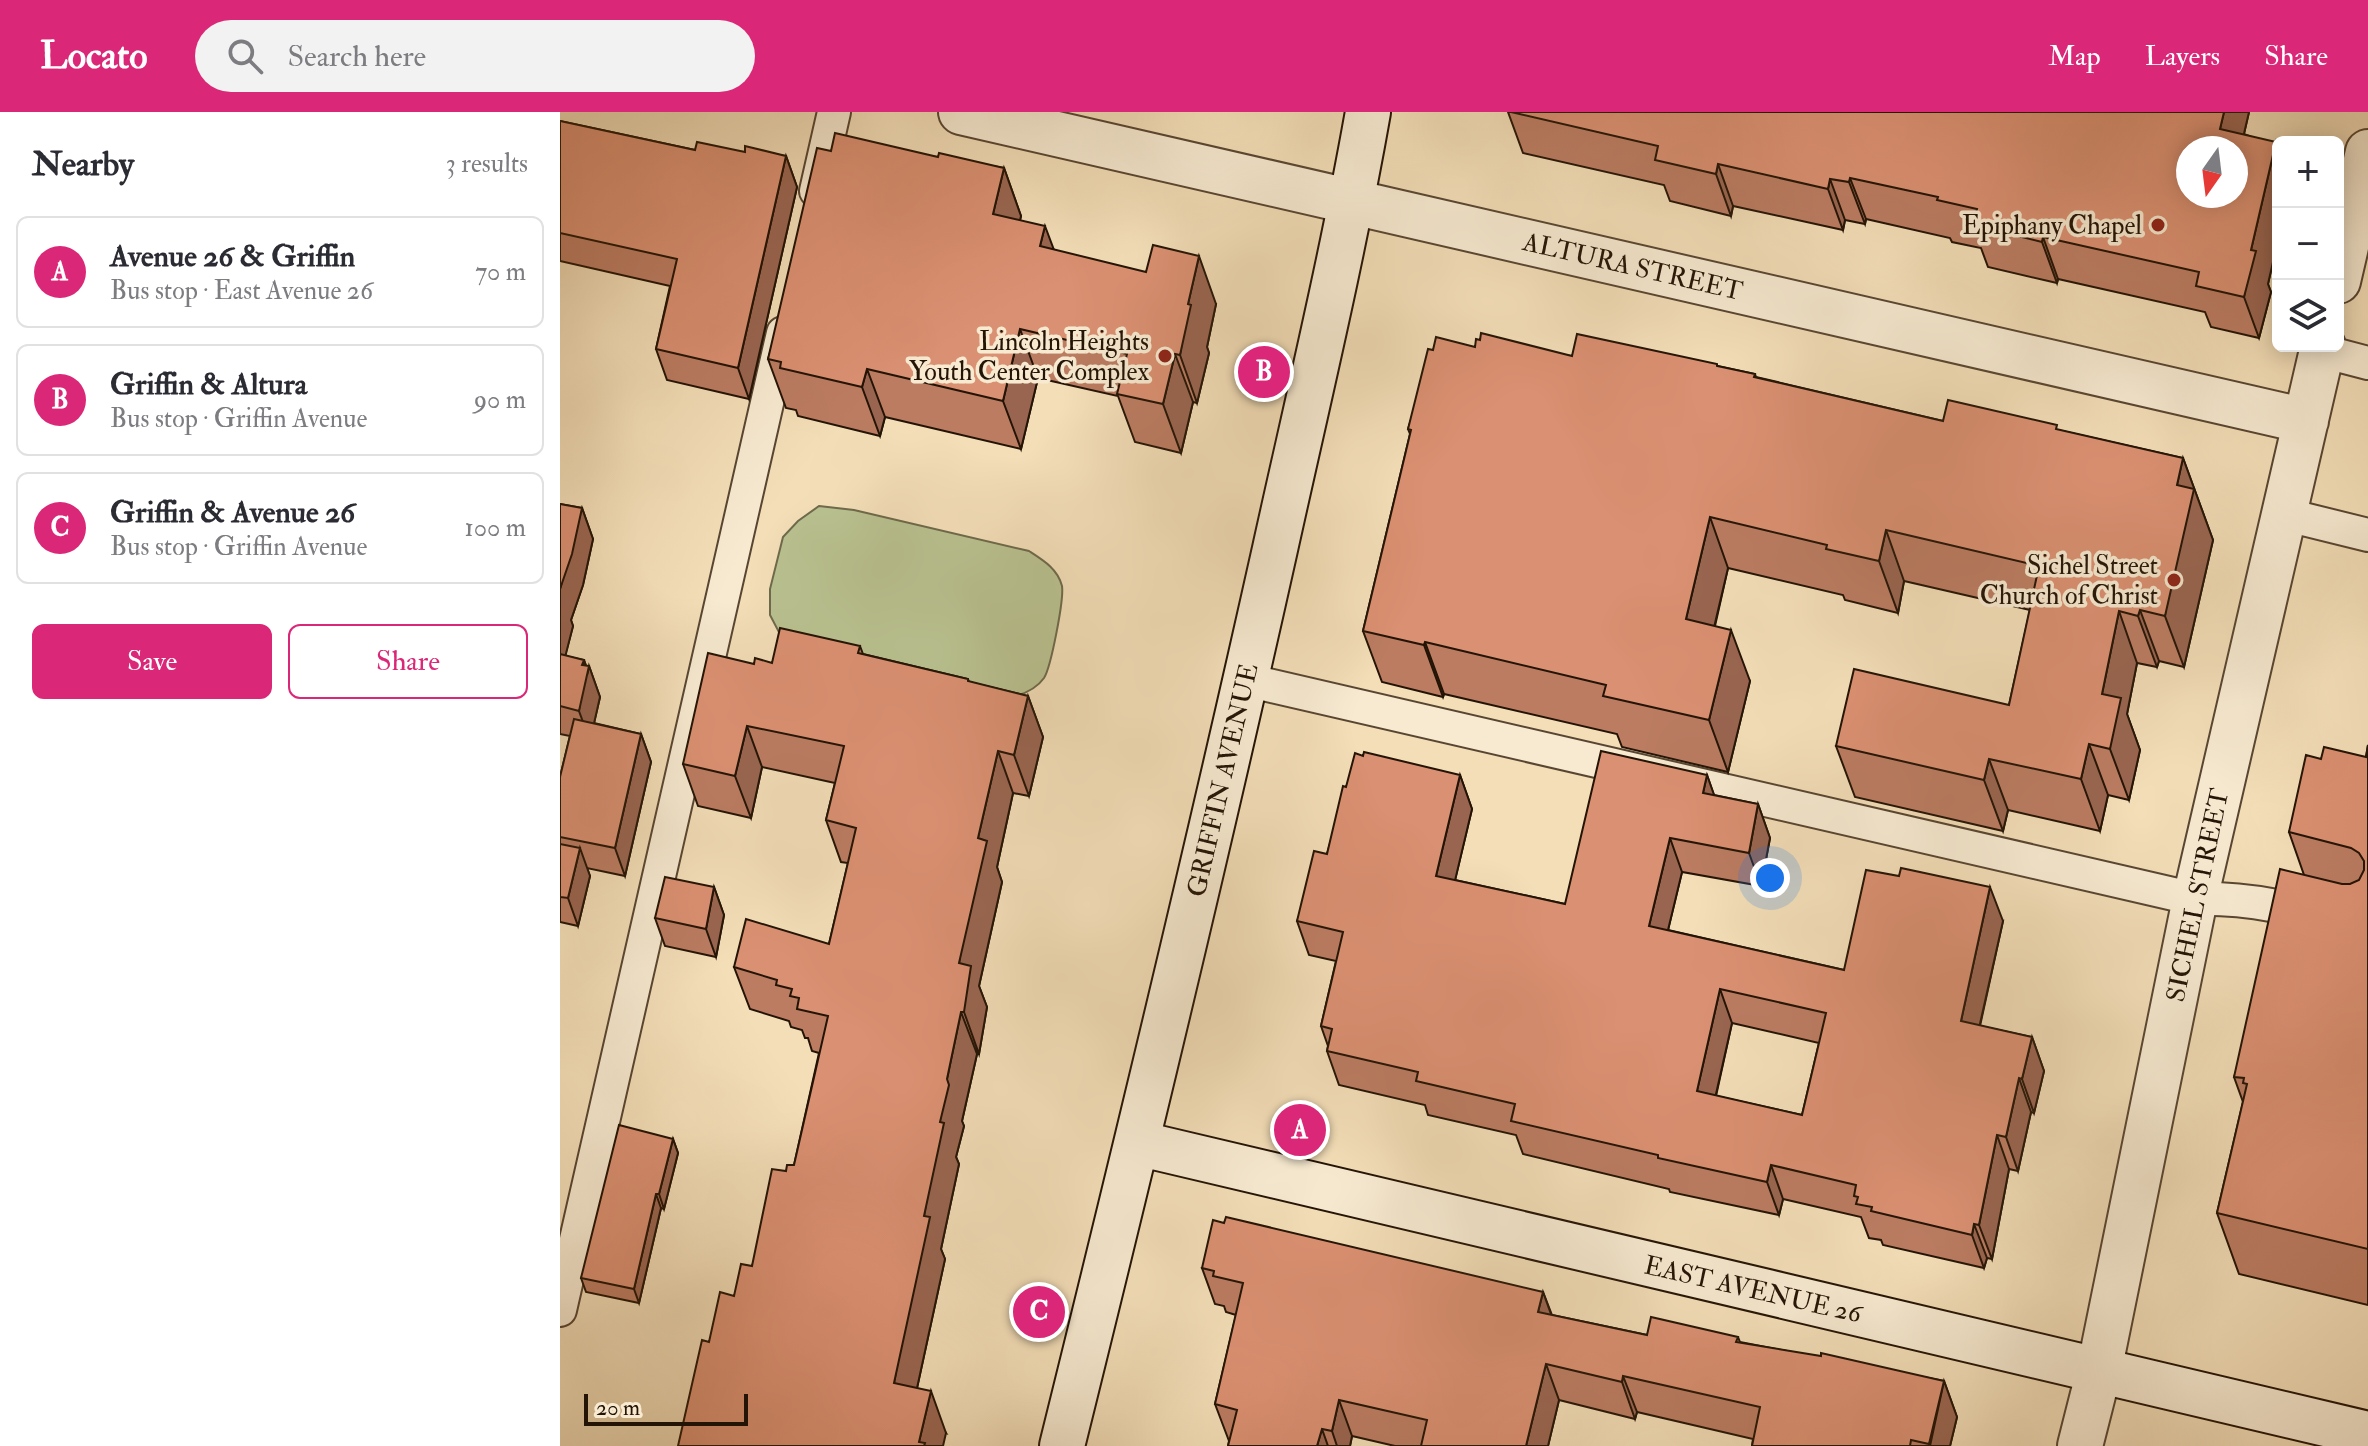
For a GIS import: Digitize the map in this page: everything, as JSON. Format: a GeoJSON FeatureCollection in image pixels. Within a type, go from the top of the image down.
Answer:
{"type":"FeatureCollection","features":[{"type":"Feature","properties":{"kind":"street","name":"ALTURA STREET"},"geometry":{"type":"LineString","coordinates":[[961,112],[2306,421]]}},
{"type":"Feature","properties":{"kind":"street","name":"GRIFFIN AVENUE"},"geometry":{"type":"LineString","coordinates":[[1062,1446],[1246,680],[1352,202],[1368,112]]}},
{"type":"Feature","properties":{"kind":"street"},"geometry":{"type":"LineString","coordinates":[[2338,280],[2368,152]]}},
{"type":"Feature","properties":{"kind":"street","name":"SICHEL STREET"},"geometry":{"type":"LineString","coordinates":[[2080,1446],[2099,1371],[2195,899],[2321,352]]}},
{"type":"Feature","properties":{"kind":"street","name":"EAST AVENUE 26"},"geometry":{"type":"LineString","coordinates":[[1137,1143],[2368,1434]]}},
{"type":"Feature","properties":{"kind":"lane"},"geometry":{"type":"LineString","coordinates":[[808,226],[834,112]]}},
{"type":"Feature","properties":{"kind":"lane"},"geometry":{"type":"LineString","coordinates":[[560,1310],[790,304]]}},
{"type":"Feature","properties":{"kind":"lane"},"geometry":{"type":"LineString","coordinates":[[2334,352],[2368,363]]}},
{"type":"Feature","properties":{"kind":"lane"},"geometry":{"type":"LineString","coordinates":[[2283,514],[2368,535]]}},
{"type":"Feature","properties":{"kind":"lane"},"geometry":{"type":"LineString","coordinates":[[1246,680],[2195,899],[2224,898],[2284,906],[2368,927]]}},
{"type":"Feature","properties":{"kind":"green space"},"geometry":{"type":"Polygon","coordinates":[[[819,506],[854,510],[1029,551],[1045,562],[1057,575],[1062,594],[1053,648],[1044,678],[1030,690],[1013,697],[782,638],[770,615],[770,589],[783,537],[819,506]]]}},
{"type":"Feature","properties":{"kind":"building"},"geometry":{"type":"Polygon","coordinates":[[[1511,112],[2224,112],[2220,129],[2272,141],[2272,159],[2251,250],[2256,251],[2244,297],[2196,286],[2199,272],[2043,237],[2042,242],[1973,225],[1977,209],[1937,200],[1938,197],[1850,178],[1849,182],[1830,179],[1828,189],[1718,164],[1716,174],[1655,160],[1658,146],[1511,112]]]}},
{"type":"Feature","properties":{"kind":"building"},"geometry":{"type":"Polygon","coordinates":[[[560,121],[695,150],[697,142],[745,152],[745,146],[786,156],[738,368],[656,349],[677,259],[560,233],[560,121]]]}},
{"type":"Feature","properties":{"kind":"building"},"geometry":{"type":"Polygon","coordinates":[[[835,133],[938,157],[939,153],[1004,168],[993,214],[1045,226],[1040,246],[1146,272],[1153,245],[1199,256],[1180,355],[1175,354],[1163,404],[1117,394],[1127,354],[1020,329],[1003,401],[867,369],[862,387],[780,368],[781,362],[768,359],[817,148],[831,151],[835,133]]]}},
{"type":"Feature","properties":{"kind":"building"},"geometry":{"type":"Polygon","coordinates":[[[1481,333],[1572,356],[1577,334],[1717,364],[1755,374],[1754,377],[1943,421],[1948,400],[2183,458],[2177,485],[2194,489],[2165,616],[2140,610],[2138,616],[2119,611],[2102,694],[2121,698],[2110,749],[2089,744],[2081,779],[1989,759],[1984,780],[1836,746],[1854,669],[2009,705],[2039,566],[1886,530],[1879,561],[1710,517],[1686,619],[1731,630],[1709,720],[1603,696],[1606,685],[1425,642],[1424,645],[1363,631],[1428,349],[1433,350],[1436,337],[1475,347],[1481,333]]]}},
{"type":"Feature","properties":{"kind":"building"},"geometry":{"type":"Polygon","coordinates":[[[560,504],[582,508],[572,554],[560,589],[560,504]]]}},
{"type":"Feature","properties":{"kind":"building"},"geometry":{"type":"Polygon","coordinates":[[[780,628],[860,646],[858,653],[1028,696],[1014,755],[998,751],[978,838],[987,841],[959,963],[971,966],[964,1012],[961,1012],[947,1079],[949,1085],[940,1122],[944,1123],[924,1216],[930,1217],[894,1383],[931,1391],[919,1442],[925,1443],[924,1446],[678,1446],[702,1340],[709,1342],[720,1292],[734,1296],[741,1264],[752,1266],[772,1169],[786,1171],[787,1165],[794,1165],[828,1016],[797,1009],[799,998],[790,996],[792,989],[776,985],[777,980],[734,967],[746,919],[829,944],[856,828],[826,820],[844,746],[747,726],[735,776],[683,764],[708,653],[754,664],[755,658],[772,663],[780,628]]]}},
{"type":"Feature","properties":{"kind":"building"},"geometry":{"type":"Polygon","coordinates":[[[560,654],[584,660],[582,665],[589,666],[579,711],[560,706],[560,654]]]}},
{"type":"Feature","properties":{"kind":"building"},"geometry":{"type":"Polygon","coordinates":[[[574,719],[641,734],[615,848],[560,837],[560,777],[574,719]]]}},
{"type":"Feature","properties":{"kind":"building"},"geometry":{"type":"Polygon","coordinates":[[[2368,745],[2368,1249],[2217,1213],[2247,1084],[2243,1083],[2244,1078],[2234,1077],[2280,869],[2342,884],[2359,880],[2364,870],[2364,861],[2351,848],[2289,832],[2306,755],[2321,759],[2324,747],[2366,757],[2368,745]]]}},
{"type":"Feature","properties":{"kind":"building"},"geometry":{"type":"Polygon","coordinates":[[[1601,751],[1707,775],[1703,793],[1758,804],[1749,853],[1670,838],[1649,926],[1844,970],[1866,870],[1899,876],[1901,868],[1990,887],[1961,1021],[2032,1037],[2006,1137],[1997,1135],[1979,1225],[1974,1224],[1972,1235],[1871,1211],[1872,1207],[1856,1204],[1856,1185],[1771,1165],[1767,1182],[1511,1121],[1515,1104],[1416,1081],[1418,1072],[1327,1051],[1332,1029],[1321,1026],[1343,932],[1297,921],[1314,851],[1327,854],[1343,786],[1346,787],[1355,753],[1363,756],[1364,752],[1460,775],[1436,876],[1565,904],[1601,751]],[[1720,989],[1697,1091],[1802,1115],[1826,1013],[1720,989]]]}},
{"type":"Feature","properties":{"kind":"building"},"geometry":{"type":"Polygon","coordinates":[[[560,844],[580,848],[568,898],[560,897],[560,844]]]}},
{"type":"Feature","properties":{"kind":"building"},"geometry":{"type":"Polygon","coordinates":[[[665,877],[714,887],[706,929],[655,918],[665,877]]]}},
{"type":"Feature","properties":{"kind":"building"},"geometry":{"type":"Polygon","coordinates":[[[619,1125],[673,1139],[659,1194],[656,1194],[634,1289],[581,1278],[619,1125]]]}},
{"type":"Feature","properties":{"kind":"building"},"geometry":{"type":"Polygon","coordinates":[[[1226,1217],[1543,1292],[1538,1312],[1647,1335],[1651,1317],[1738,1337],[1736,1342],[1821,1356],[1821,1353],[1944,1381],[1929,1444],[1911,1440],[1910,1446],[1752,1446],[1760,1407],[1623,1376],[1622,1382],[1546,1364],[1526,1446],[1421,1446],[1427,1420],[1339,1400],[1332,1431],[1322,1429],[1317,1446],[1228,1446],[1237,1410],[1215,1404],[1243,1283],[1213,1276],[1214,1271],[1202,1268],[1213,1220],[1224,1223],[1226,1217]]]}},
{"type":"Feature","properties":{"kind":"place","name":"Epiphany Chapel"},"geometry":{"type":"Point","coordinates":[2158,225]}},
{"type":"Feature","properties":{"kind":"place","name":"Lincoln Heights Youth Center Complex"},"geometry":{"type":"Point","coordinates":[1165,356]}},
{"type":"Feature","properties":{"kind":"place","name":"Griffin & Altura"},"geometry":{"type":"Point","coordinates":[1264,372]}},
{"type":"Feature","properties":{"kind":"place","name":"Sichel Street Church of Christ"},"geometry":{"type":"Point","coordinates":[2174,580]}},
{"type":"Feature","properties":{"kind":"place","name":"Avenue 26 & Griffin"},"geometry":{"type":"Point","coordinates":[1300,1130]}},
{"type":"Feature","properties":{"kind":"place","name":"Griffin & Avenue 26"},"geometry":{"type":"Point","coordinates":[1039,1312]}}]}
